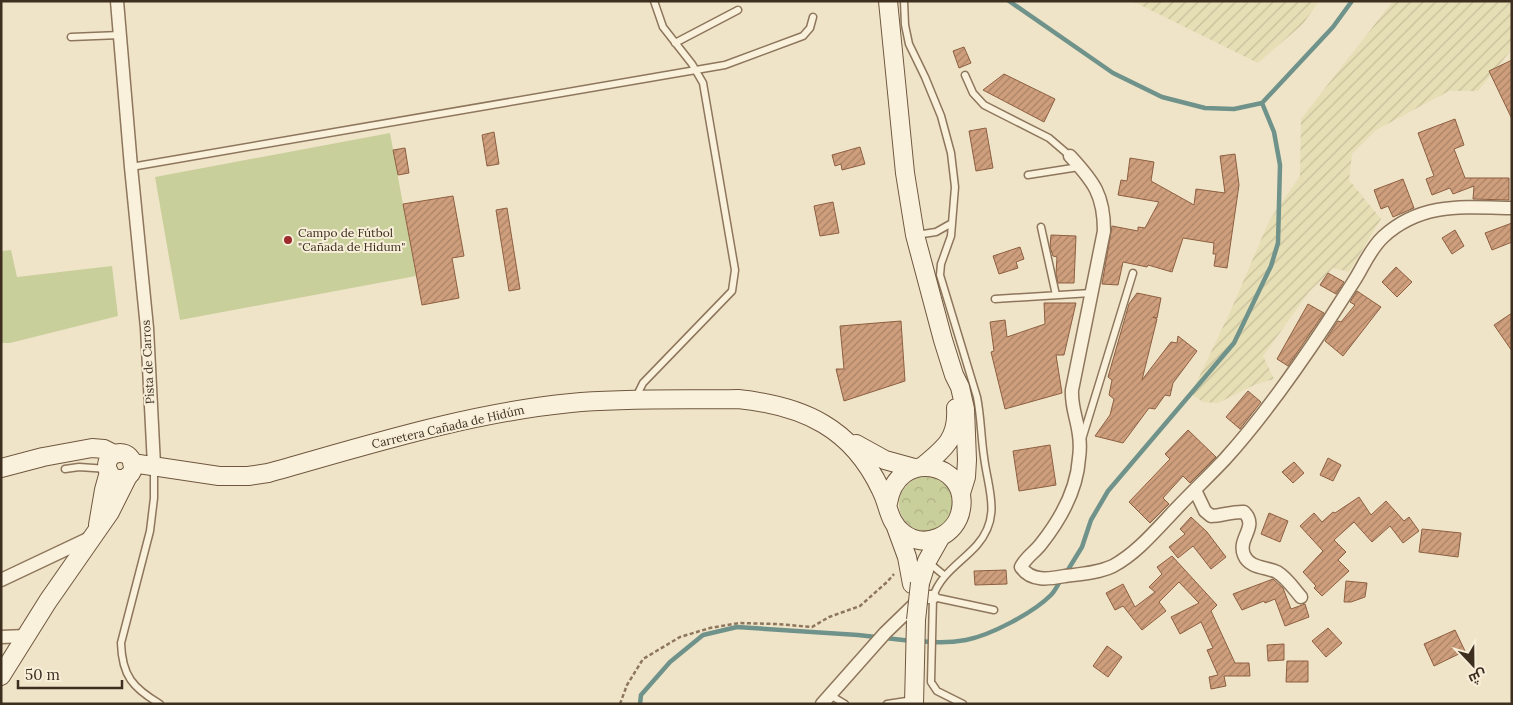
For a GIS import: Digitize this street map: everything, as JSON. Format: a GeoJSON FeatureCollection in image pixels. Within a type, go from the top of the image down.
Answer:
{"type":"FeatureCollection","features":[{"type":"Feature","properties":{"kind":"street","name":"Pista de Carros"},"geometry":{"type":"LineString","coordinates":[[117,1],[147,328],[154,465]]}},
{"type":"Feature","properties":{"kind":"street"},"geometry":{"type":"LineString","coordinates":[[888,7],[905,173],[915,235],[933,305],[954,375],[960,386],[965,409],[967,432],[966,477],[961,493]]}},
{"type":"Feature","properties":{"kind":"street"},"geometry":{"type":"LineString","coordinates":[[1070,156],[1090,177],[1100,197],[1104,215],[1104,231],[1072,390],[1071,403],[1079,436],[1079,460],[1073,492],[1053,529],[1035,552],[1026,558],[1021,567],[1026,575],[1034,578],[1048,579],[1085,574],[1112,566],[1144,542],[1225,459],[1290,378],[1355,280],[1372,250],[1383,238],[1414,217],[1430,211],[1451,207],[1512,208]]}},
{"type":"Feature","properties":{"kind":"street"},"geometry":{"type":"LineString","coordinates":[[940,538],[921,540],[911,538],[903,533],[891,519],[888,503],[889,494],[898,478],[944,449],[951,439],[956,425],[957,410],[954,375]]}},
{"type":"Feature","properties":{"kind":"street","name":"Carretera Cañada de Hidúm"},"geometry":{"type":"LineString","coordinates":[[130,469],[154,465],[234,477],[268,473],[399,436],[502,412],[572,403],[639,400],[738,399],[762,401],[786,407],[808,416],[829,427],[848,441]]}},
{"type":"Feature","properties":{"kind":"street"},"geometry":{"type":"LineString","coordinates":[[848,441],[885,460],[937,469],[950,476],[957,484],[962,502],[959,519],[954,527],[940,538],[926,561],[916,583]]}},
{"type":"Feature","properties":{"kind":"street"},"geometry":{"type":"LineString","coordinates":[[848,441],[867,464],[888,503]]}},
{"type":"Feature","properties":{"kind":"street"},"geometry":{"type":"LineString","coordinates":[[1,468],[92,448],[104,449],[110,465],[95,532]]}},
{"type":"Feature","properties":{"kind":"street"},"geometry":{"type":"LineString","coordinates":[[1,676],[113,506],[130,469],[128,455],[124,453],[110,465]]}},
{"type":"Feature","properties":{"kind":"street"},"geometry":{"type":"LineString","coordinates":[[1195,490],[1205,511],[1211,516],[1219,516],[1236,511],[1244,512],[1249,516],[1250,524],[1242,545],[1243,554],[1249,562],[1276,572],[1301,597]]}},
{"type":"Feature","properties":{"kind":"street"},"geometry":{"type":"LineString","coordinates":[[896,526],[916,583],[924,620],[914,698]]}},
{"type":"Feature","properties":{"kind":"street"},"geometry":{"type":"LineString","coordinates":[[1,580],[95,532]]}},
{"type":"Feature","properties":{"kind":"street"},"geometry":{"type":"LineString","coordinates":[[826,699],[885,633],[917,602],[926,597],[933,596]]}},
{"type":"Feature","properties":{"kind":"street"},"geometry":{"type":"LineString","coordinates":[[1,637],[26,636]]}},
{"type":"Feature","properties":{"kind":"lane"},"geometry":{"type":"LineString","coordinates":[[639,400],[643,383],[732,291],[735,270],[702,83],[697,71],[664,27],[654,1]]}},
{"type":"Feature","properties":{"kind":"lane"},"geometry":{"type":"LineString","coordinates":[[904,1],[905,25],[909,44],[941,116],[951,153],[955,187],[951,236],[941,264],[940,275],[977,397],[984,458],[992,504],[992,515],[984,536],[938,584],[924,620],[931,682],[937,691],[963,704]]}},
{"type":"Feature","properties":{"kind":"lane"},"geometry":{"type":"LineString","coordinates":[[675,42],[738,10]]}},
{"type":"Feature","properties":{"kind":"lane"},"geometry":{"type":"LineString","coordinates":[[131,167],[725,65],[794,41],[803,36],[810,28],[813,17]]}},
{"type":"Feature","properties":{"kind":"lane"},"geometry":{"type":"LineString","coordinates":[[71,37],[120,34]]}},
{"type":"Feature","properties":{"kind":"lane"},"geometry":{"type":"LineString","coordinates":[[965,75],[973,93],[984,105],[1049,138],[1070,156]]}},
{"type":"Feature","properties":{"kind":"lane"},"geometry":{"type":"LineString","coordinates":[[1028,175],[1080,166]]}},
{"type":"Feature","properties":{"kind":"lane"},"geometry":{"type":"LineString","coordinates":[[915,235],[936,232],[952,224]]}},
{"type":"Feature","properties":{"kind":"lane"},"geometry":{"type":"LineString","coordinates":[[1041,227],[1056,295]]}},
{"type":"Feature","properties":{"kind":"lane"},"geometry":{"type":"LineString","coordinates":[[1079,447],[1134,273]]}},
{"type":"Feature","properties":{"kind":"lane"},"geometry":{"type":"LineString","coordinates":[[995,299],[1091,293]]}},
{"type":"Feature","properties":{"kind":"lane"},"geometry":{"type":"LineString","coordinates":[[65,469],[110,465]]}},
{"type":"Feature","properties":{"kind":"lane","name":"Pista de Carros"},"geometry":{"type":"LineString","coordinates":[[154,465],[154,498],[150,531],[121,643],[121,654],[134,685],[141,693],[160,704]]}},
{"type":"Feature","properties":{"kind":"lane"},"geometry":{"type":"LineString","coordinates":[[926,561],[945,576]]}},
{"type":"Feature","properties":{"kind":"lane"},"geometry":{"type":"LineString","coordinates":[[933,596],[994,610]]}},
{"type":"Feature","properties":{"kind":"lane"},"geometry":{"type":"LineString","coordinates":[[887,704],[914,698]]}},
{"type":"Feature","properties":{"kind":"lane"},"geometry":{"type":"LineString","coordinates":[[826,699],[845,704]]}},
{"type":"Feature","properties":{"kind":"path"},"geometry":{"type":"LineString","coordinates":[[620,704],[626,685],[643,660],[680,637],[710,628],[739,623],[777,624],[812,628],[830,617],[860,606],[887,582],[907,557]]}},
{"type":"Feature","properties":{"kind":"shaded area"},"geometry":{"type":"Polygon","coordinates":[[[1132,1],[1319,1],[1303,24],[1258,63],[1132,1]]]}},
{"type":"Feature","properties":{"kind":"shaded area"},"geometry":{"type":"Polygon","coordinates":[[[1393,1],[1512,1],[1512,49],[1478,91],[1449,91],[1376,130],[1352,154],[1349,180],[1381,219],[1349,272],[1333,268],[1309,292],[1263,356],[1274,379],[1254,385],[1218,403],[1203,402],[1191,394],[1231,310],[1269,221],[1300,176],[1301,119],[1393,1]]]}},
{"type":"Feature","properties":{"kind":"green space","name":"Campo de Fútbol \"Cañada de Hidum\""},"geometry":{"type":"Polygon","coordinates":[[[390,133],[416,276],[180,320],[155,177],[390,133]]]}},
{"type":"Feature","properties":{"kind":"green space"},"geometry":{"type":"Polygon","coordinates":[[[11,250],[17,277],[112,266],[118,316],[10,343],[1,343],[1,251],[11,250]]]}},
{"type":"Feature","properties":{"kind":"green space"},"geometry":{"type":"Polygon","coordinates":[[[926,477],[936,479],[945,485],[951,494],[953,504],[951,514],[945,523],[936,529],[926,531],[916,529],[907,523],[901,514],[899,504],[901,494],[907,485],[916,479],[926,477]]]}},
{"type":"Feature","properties":{"kind":"building"},"geometry":{"type":"Polygon","coordinates":[[[964,47],[971,63],[959,68],[953,51],[964,47]]]}},
{"type":"Feature","properties":{"kind":"building"},"geometry":{"type":"Polygon","coordinates":[[[1512,60],[1512,119],[1489,71],[1512,60]]]}},
{"type":"Feature","properties":{"kind":"building"},"geometry":{"type":"Polygon","coordinates":[[[1004,74],[1055,99],[1044,122],[983,90],[1004,74]]]}},
{"type":"Feature","properties":{"kind":"building"},"geometry":{"type":"Polygon","coordinates":[[[1455,119],[1464,145],[1454,149],[1465,178],[1509,178],[1509,200],[1473,199],[1474,186],[1453,194],[1450,188],[1432,195],[1426,179],[1434,176],[1418,133],[1455,119]]]}},
{"type":"Feature","properties":{"kind":"building"},"geometry":{"type":"Polygon","coordinates":[[[986,128],[993,168],[976,171],[969,131],[986,128]]]}},
{"type":"Feature","properties":{"kind":"building"},"geometry":{"type":"Polygon","coordinates":[[[494,132],[499,164],[487,166],[482,135],[494,132]]]}},
{"type":"Feature","properties":{"kind":"building"},"geometry":{"type":"Polygon","coordinates":[[[860,147],[865,164],[842,170],[841,164],[835,166],[832,155],[860,147]]]}},
{"type":"Feature","properties":{"kind":"building"},"geometry":{"type":"Polygon","coordinates":[[[405,148],[409,173],[398,175],[393,150],[405,148]]]}},
{"type":"Feature","properties":{"kind":"building"},"geometry":{"type":"Polygon","coordinates":[[[1235,154],[1239,185],[1227,268],[1214,266],[1216,254],[1213,254],[1214,243],[1183,238],[1172,272],[1148,265],[1147,267],[1123,262],[1118,285],[1102,284],[1112,226],[1138,231],[1138,227],[1145,228],[1159,202],[1118,195],[1121,180],[1127,181],[1130,158],[1154,162],[1151,181],[1194,205],[1196,189],[1225,193],[1220,156],[1235,154]]]}},
{"type":"Feature","properties":{"kind":"building"},"geometry":{"type":"Polygon","coordinates":[[[1403,179],[1414,208],[1393,217],[1388,206],[1381,209],[1374,190],[1403,179]]]}},
{"type":"Feature","properties":{"kind":"building"},"geometry":{"type":"Polygon","coordinates":[[[453,196],[464,256],[452,258],[459,298],[422,305],[403,204],[453,196]]]}},
{"type":"Feature","properties":{"kind":"building"},"geometry":{"type":"Polygon","coordinates":[[[833,202],[839,233],[820,236],[814,206],[833,202]]]}},
{"type":"Feature","properties":{"kind":"building"},"geometry":{"type":"Polygon","coordinates":[[[507,208],[520,289],[509,291],[496,210],[507,208]]]}},
{"type":"Feature","properties":{"kind":"building"},"geometry":{"type":"Polygon","coordinates":[[[1512,223],[1512,242],[1492,250],[1485,233],[1512,223]]]}},
{"type":"Feature","properties":{"kind":"building"},"geometry":{"type":"Polygon","coordinates":[[[1455,230],[1464,246],[1452,254],[1442,238],[1455,230]]]}},
{"type":"Feature","properties":{"kind":"building"},"geometry":{"type":"Polygon","coordinates":[[[1051,235],[1076,236],[1074,283],[1058,283],[1056,274],[1057,257],[1053,256],[1050,247],[1051,235]]]}},
{"type":"Feature","properties":{"kind":"building"},"geometry":{"type":"Polygon","coordinates":[[[1020,247],[1024,259],[1016,262],[1018,268],[999,274],[993,256],[1020,247]]]}},
{"type":"Feature","properties":{"kind":"building"},"geometry":{"type":"Polygon","coordinates":[[[1396,267],[1412,282],[1397,297],[1382,282],[1396,267]]]}},
{"type":"Feature","properties":{"kind":"building"},"geometry":{"type":"Polygon","coordinates":[[[1328,273],[1344,282],[1336,294],[1320,285],[1328,273]]]}},
{"type":"Feature","properties":{"kind":"building"},"geometry":{"type":"Polygon","coordinates":[[[1357,291],[1381,307],[1343,356],[1325,341],[1338,321],[1341,322],[1355,305],[1350,302],[1357,291]]]}},
{"type":"Feature","properties":{"kind":"building"},"geometry":{"type":"Polygon","coordinates":[[[1137,293],[1161,298],[1157,318],[1153,317],[1157,319],[1142,380],[1171,342],[1177,343],[1178,336],[1197,351],[1173,383],[1170,396],[1165,395],[1155,409],[1149,408],[1123,443],[1095,436],[1110,415],[1114,399],[1109,395],[1112,380],[1108,377],[1129,304],[1137,293]]]}},
{"type":"Feature","properties":{"kind":"building"},"geometry":{"type":"Polygon","coordinates":[[[1044,303],[1076,303],[1064,355],[1056,355],[1062,393],[1005,409],[991,352],[994,351],[990,322],[1005,320],[1007,337],[1045,324],[1044,303]]]}},
{"type":"Feature","properties":{"kind":"building"},"geometry":{"type":"Polygon","coordinates":[[[1308,304],[1324,313],[1288,366],[1277,359],[1308,304]]]}},
{"type":"Feature","properties":{"kind":"building"},"geometry":{"type":"Polygon","coordinates":[[[1512,313],[1512,351],[1494,325],[1512,313]]]}},
{"type":"Feature","properties":{"kind":"building"},"geometry":{"type":"Polygon","coordinates":[[[901,321],[905,381],[844,401],[836,369],[844,369],[840,326],[901,321]]]}},
{"type":"Feature","properties":{"kind":"building"},"geometry":{"type":"Polygon","coordinates":[[[1248,391],[1261,402],[1240,429],[1226,417],[1248,391]]]}},
{"type":"Feature","properties":{"kind":"building"},"geometry":{"type":"Polygon","coordinates":[[[1188,430],[1216,457],[1190,483],[1183,476],[1163,498],[1169,504],[1150,523],[1129,502],[1170,459],[1165,454],[1188,430]]]}},
{"type":"Feature","properties":{"kind":"building"},"geometry":{"type":"Polygon","coordinates":[[[1050,445],[1056,485],[1019,491],[1013,451],[1050,445]]]}},
{"type":"Feature","properties":{"kind":"building"},"geometry":{"type":"Polygon","coordinates":[[[1328,458],[1341,465],[1333,481],[1320,475],[1328,458]]]}},
{"type":"Feature","properties":{"kind":"building"},"geometry":{"type":"Polygon","coordinates":[[[1294,462],[1304,473],[1293,483],[1282,472],[1294,462]]]}},
{"type":"Feature","properties":{"kind":"building"},"geometry":{"type":"Polygon","coordinates":[[[1359,497],[1371,515],[1386,501],[1404,521],[1409,517],[1419,531],[1403,543],[1390,526],[1372,542],[1354,522],[1334,540],[1346,552],[1338,560],[1349,571],[1322,596],[1314,588],[1316,586],[1303,572],[1323,551],[1300,526],[1314,513],[1322,522],[1333,512],[1335,513],[1359,497]]]}},
{"type":"Feature","properties":{"kind":"building"},"geometry":{"type":"Polygon","coordinates":[[[1269,513],[1288,521],[1280,542],[1261,534],[1269,513]]]}},
{"type":"Feature","properties":{"kind":"building"},"geometry":{"type":"Polygon","coordinates":[[[1191,517],[1207,532],[1226,557],[1211,569],[1193,546],[1178,558],[1169,547],[1185,534],[1180,529],[1191,517]]]}},
{"type":"Feature","properties":{"kind":"building"},"geometry":{"type":"Polygon","coordinates":[[[1422,529],[1461,533],[1458,557],[1419,552],[1422,529]]]}},
{"type":"Feature","properties":{"kind":"building"},"geometry":{"type":"Polygon","coordinates":[[[1172,556],[1217,605],[1211,611],[1235,663],[1249,663],[1250,676],[1224,676],[1226,686],[1211,689],[1209,677],[1218,675],[1207,650],[1213,648],[1201,622],[1180,634],[1171,617],[1199,603],[1179,582],[1159,602],[1166,611],[1142,630],[1123,606],[1115,610],[1106,593],[1123,584],[1135,607],[1155,592],[1149,587],[1162,574],[1157,567],[1172,556]]]}},
{"type":"Feature","properties":{"kind":"building"},"geometry":{"type":"Polygon","coordinates":[[[1006,570],[1007,584],[975,585],[974,571],[1006,570]]]}},
{"type":"Feature","properties":{"kind":"building"},"geometry":{"type":"Polygon","coordinates":[[[1273,579],[1283,588],[1291,609],[1305,604],[1309,617],[1285,626],[1275,599],[1265,603],[1264,601],[1242,610],[1233,594],[1273,579]]]}},
{"type":"Feature","properties":{"kind":"building"},"geometry":{"type":"Polygon","coordinates":[[[1346,581],[1367,583],[1365,597],[1351,602],[1344,602],[1346,581]]]}},
{"type":"Feature","properties":{"kind":"building"},"geometry":{"type":"Polygon","coordinates":[[[1328,628],[1342,643],[1326,657],[1312,641],[1328,628]]]}},
{"type":"Feature","properties":{"kind":"building"},"geometry":{"type":"Polygon","coordinates":[[[1455,630],[1465,651],[1434,666],[1424,644],[1455,630]]]}},
{"type":"Feature","properties":{"kind":"building"},"geometry":{"type":"Polygon","coordinates":[[[1284,644],[1284,660],[1268,661],[1267,645],[1284,644]]]}},
{"type":"Feature","properties":{"kind":"building"},"geometry":{"type":"Polygon","coordinates":[[[1107,646],[1122,657],[1108,677],[1093,666],[1107,646]]]}},
{"type":"Feature","properties":{"kind":"building"},"geometry":{"type":"Polygon","coordinates":[[[1287,661],[1308,661],[1308,682],[1286,682],[1287,661]]]}},
{"type":"Feature","properties":{"kind":"waterway"},"geometry":{"type":"LineString","coordinates":[[1009,1],[1113,73],[1162,97],[1205,108],[1234,109],[1262,103],[1333,27],[1352,1]]}},
{"type":"Feature","properties":{"kind":"waterway"},"geometry":{"type":"LineString","coordinates":[[1066,573],[1082,547],[1091,520],[1108,491],[1234,343],[1271,266],[1278,243],[1280,165],[1274,132],[1262,103]]}},
{"type":"Feature","properties":{"kind":"waterway"},"geometry":{"type":"LineString","coordinates":[[920,641],[960,641],[999,628],[1023,616],[1043,602],[1054,592],[1061,579]]}},
{"type":"Feature","properties":{"kind":"waterway"},"geometry":{"type":"LineString","coordinates":[[640,704],[641,695],[670,662],[703,635],[737,627],[858,635],[912,641]]}},
{"type":"Feature","properties":{"kind":"place","name":"Campo de Fútbol \"Cañada de Hidum\""},"geometry":{"type":"Point","coordinates":[288,240]}}]}
